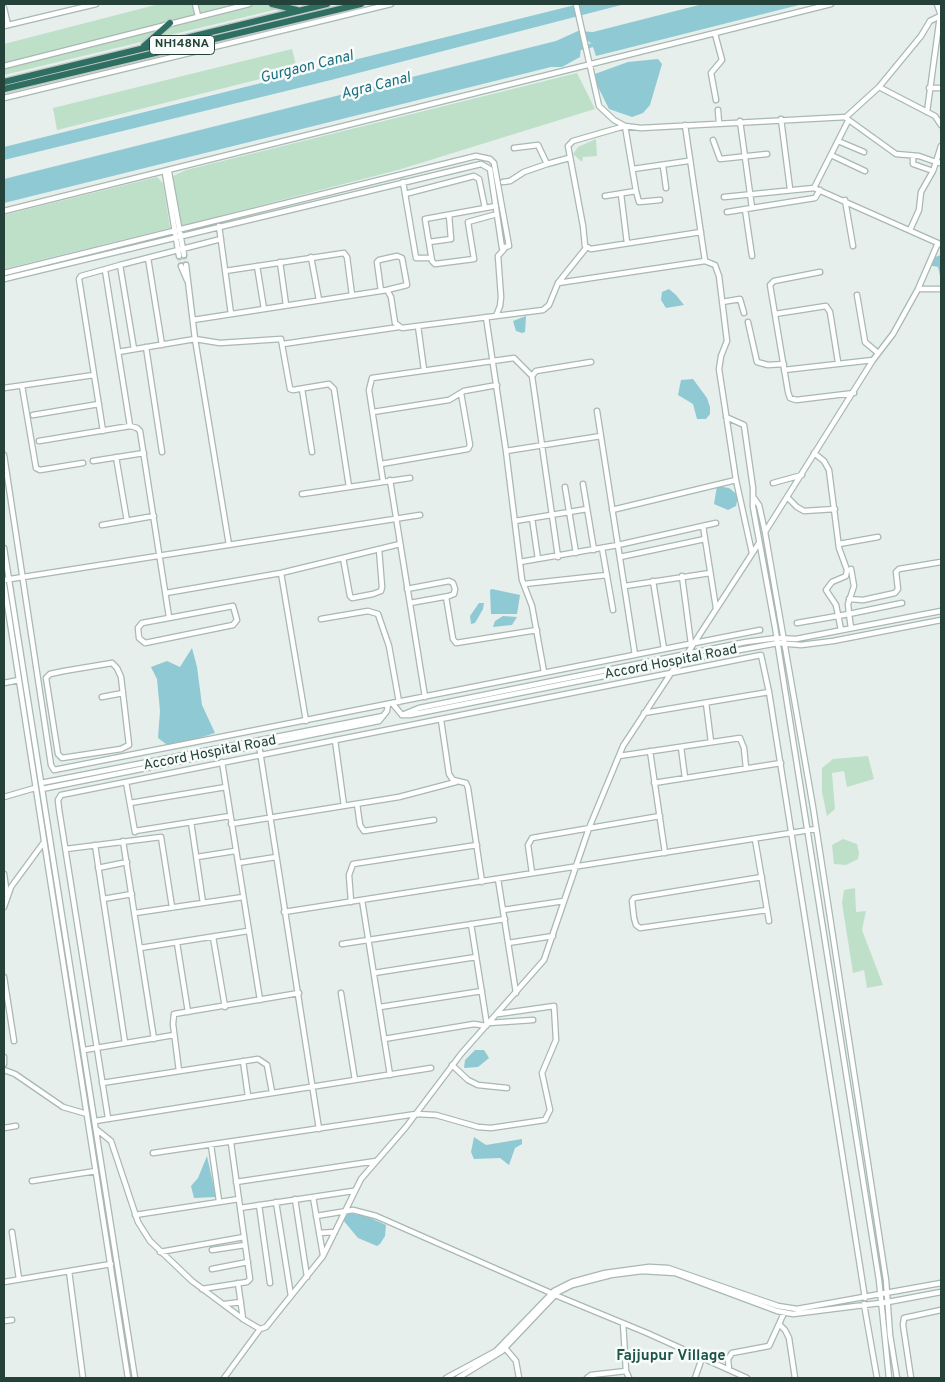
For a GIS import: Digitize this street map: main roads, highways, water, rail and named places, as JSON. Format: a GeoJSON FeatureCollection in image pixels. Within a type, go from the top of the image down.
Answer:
{"type":"FeatureCollection","features":[{"type":"Feature","properties":{"kind":"highway"},"geometry":{"type":"LineString","coordinates":[[272,4],[298,10]]}},
{"type":"Feature","properties":{"kind":"highway","name":"NH148NA"},"geometry":{"type":"LineString","coordinates":[[4,82],[327,4]]}},
{"type":"Feature","properties":{"kind":"highway","name":"NH148NA"},"geometry":{"type":"LineString","coordinates":[[4,89],[361,4]]}},
{"type":"Feature","properties":{"kind":"highway"},"geometry":{"type":"LineString","coordinates":[[143,47],[170,23]]}},
{"type":"Feature","properties":{"kind":"water"},"geometry":{"type":"Polygon","coordinates":[[[579,4],[625,4],[331,80],[4,160],[4,147],[579,4]]]}},
{"type":"Feature","properties":{"kind":"water"},"geometry":{"type":"Polygon","coordinates":[[[703,4],[803,4],[596,56],[592,44],[588,41],[581,47],[580,57],[562,67],[551,67],[4,203],[4,179],[556,41],[578,31],[593,32],[703,4]]]}},
{"type":"Feature","properties":{"kind":"water"},"geometry":{"type":"Polygon","coordinates":[[[658,59],[662,64],[650,105],[643,113],[632,117],[609,109],[592,75],[628,62],[658,59]]]}},
{"type":"Feature","properties":{"kind":"water"},"geometry":{"type":"Polygon","coordinates":[[[941,255],[941,280],[938,267],[929,265],[935,257],[941,255]]]}},
{"type":"Feature","properties":{"kind":"water"},"geometry":{"type":"Polygon","coordinates":[[[669,289],[684,305],[666,308],[661,300],[662,292],[669,289]]]}},
{"type":"Feature","properties":{"kind":"water"},"geometry":{"type":"Polygon","coordinates":[[[526,316],[525,332],[516,331],[513,321],[526,316]]]}},
{"type":"Feature","properties":{"kind":"water"},"geometry":{"type":"Polygon","coordinates":[[[693,379],[707,398],[710,407],[710,414],[706,419],[697,419],[693,404],[678,395],[681,380],[693,379]]]}},
{"type":"Feature","properties":{"kind":"water"},"geometry":{"type":"Polygon","coordinates":[[[717,486],[729,488],[738,495],[736,506],[728,510],[714,504],[717,486]]]}},
{"type":"Feature","properties":{"kind":"water"},"geometry":{"type":"Polygon","coordinates":[[[490,590],[520,595],[517,614],[491,614],[490,590]]]}},
{"type":"Feature","properties":{"kind":"water"},"geometry":{"type":"Polygon","coordinates":[[[479,603],[484,603],[483,609],[475,623],[471,624],[470,616],[479,603]]]}},
{"type":"Feature","properties":{"kind":"water"},"geometry":{"type":"Polygon","coordinates":[[[503,616],[517,617],[512,625],[493,627],[495,621],[503,616]]]}},
{"type":"Feature","properties":{"kind":"water"},"geometry":{"type":"Polygon","coordinates":[[[192,648],[197,667],[202,705],[215,733],[170,747],[158,738],[160,711],[157,679],[151,667],[167,661],[180,667],[192,648]]]}},
{"type":"Feature","properties":{"kind":"water"},"geometry":{"type":"Polygon","coordinates":[[[475,1050],[484,1050],[489,1058],[478,1067],[464,1068],[465,1060],[475,1050]]]}},
{"type":"Feature","properties":{"kind":"water"},"geometry":{"type":"Polygon","coordinates":[[[474,1137],[486,1145],[522,1139],[522,1144],[515,1148],[509,1165],[500,1158],[474,1159],[471,1152],[474,1137]]]}},
{"type":"Feature","properties":{"kind":"water"},"geometry":{"type":"Polygon","coordinates":[[[207,1156],[216,1197],[194,1198],[191,1186],[198,1178],[207,1156]]]}},
{"type":"Feature","properties":{"kind":"water"},"geometry":{"type":"Polygon","coordinates":[[[348,1213],[366,1216],[386,1225],[385,1236],[380,1244],[377,1246],[358,1238],[343,1220],[348,1213]]]}},
{"type":"Feature","properties":{"kind":"waterway","name":"Agra Canal"},"geometry":{"type":"LineString","coordinates":[[577,49],[597,44]]}},
{"type":"Feature","properties":{"kind":"tunnel"},"geometry":{"type":"LineString","coordinates":[[184,255],[186,265]]}},
{"type":"Feature","properties":{"kind":"tunnel"},"geometry":{"type":"LineString","coordinates":[[179,256],[181,266]]}},
{"type":"Feature","properties":{"kind":"district","name":"Fajjupur Village"},"geometry":{"type":"Point","coordinates":[671,1357]}},
{"type":"Feature","properties":{"kind":"water label","name":"Gurgaon Canal"},"geometry":{"type":"Point","coordinates":[307,68]}}]}
